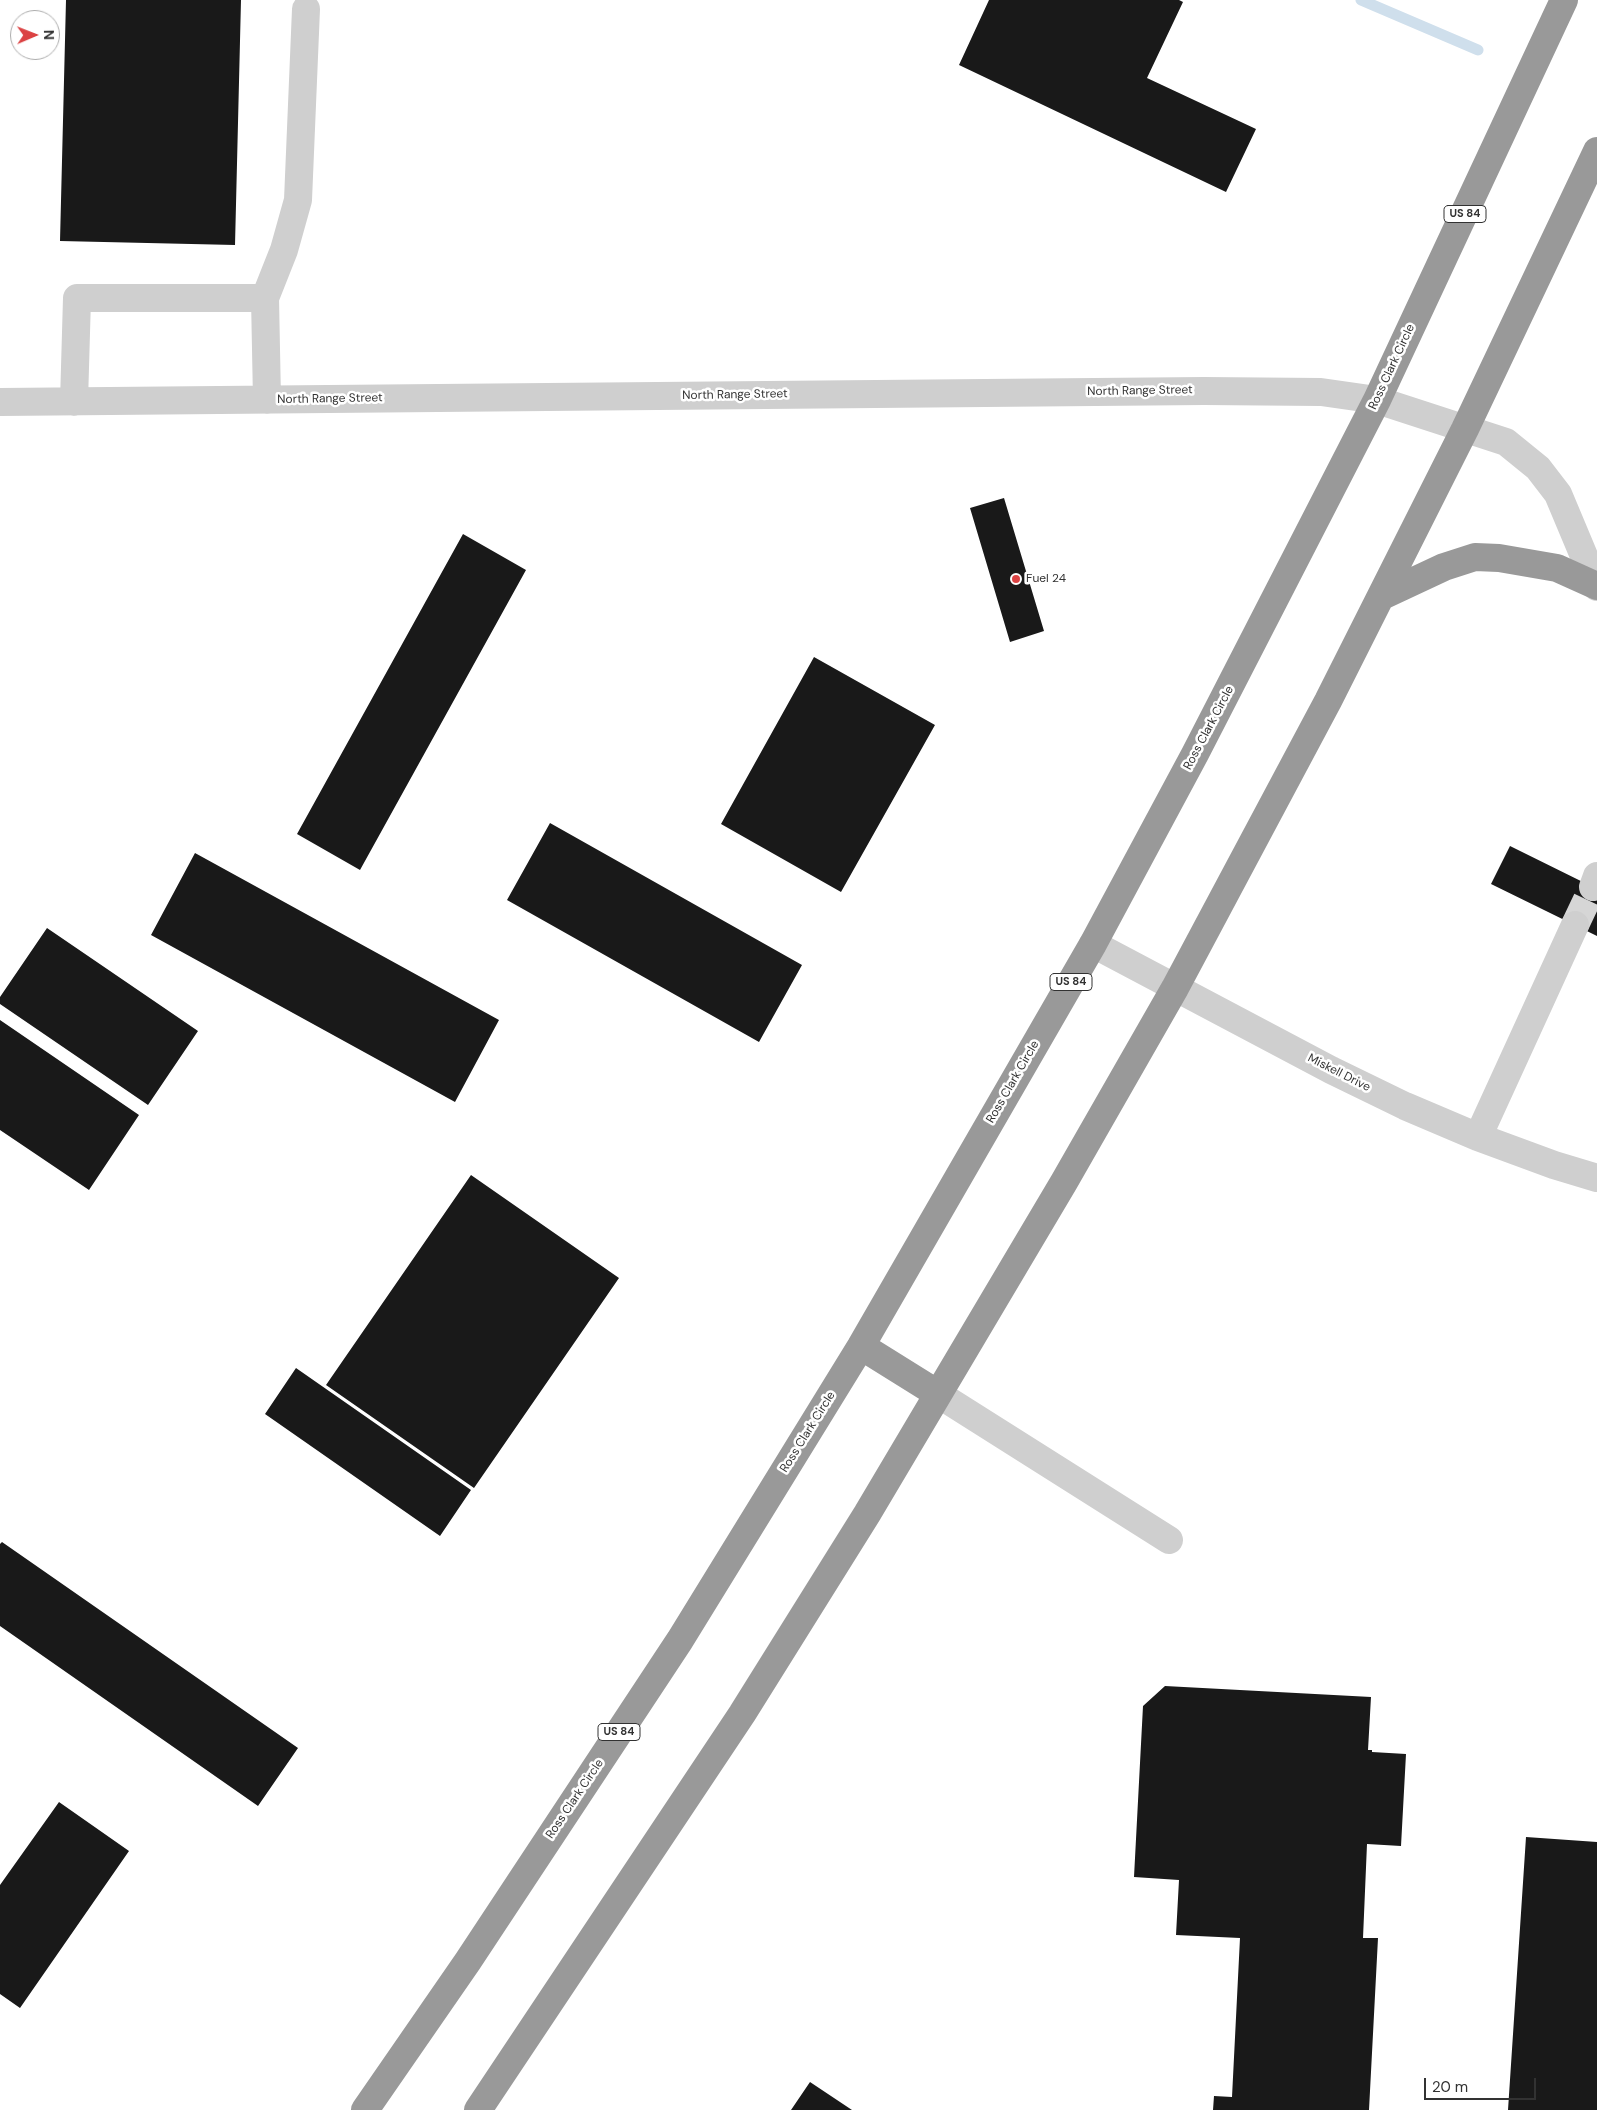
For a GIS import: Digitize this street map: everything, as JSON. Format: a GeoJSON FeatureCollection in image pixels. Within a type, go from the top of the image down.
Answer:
{"type":"FeatureCollection","features":[{"type":"Feature","properties":{"kind":"highway","name":"Ross Clark Circle"},"geometry":{"type":"LineString","coordinates":[[365,2110],[468,1961],[680,1640],[861,1346],[1092,944],[1195,754],[1377,400],[1564,0]]}},
{"type":"Feature","properties":{"kind":"highway"},"geometry":{"type":"LineString","coordinates":[[478,2110],[742,1714],[862,1522],[1064,1182],[1175,988],[1328,702],[1382,596],[1465,430],[1597,151]]}},
{"type":"Feature","properties":{"kind":"highway"},"geometry":{"type":"LineString","coordinates":[[1382,596],[1444,566],[1475,557],[1499,558],[1557,568],[1597,586]]}},
{"type":"Feature","properties":{"kind":"highway"},"geometry":{"type":"LineString","coordinates":[[861,1346],[938,1394]]}},
{"type":"Feature","properties":{"kind":"street"},"geometry":{"type":"LineString","coordinates":[[267,400],[265,298],[284,250],[298,200],[306,9]]}},
{"type":"Feature","properties":{"kind":"street"},"geometry":{"type":"LineString","coordinates":[[74,402],[77,298],[265,298]]}},
{"type":"Feature","properties":{"kind":"street","name":"North Range Street"},"geometry":{"type":"LineString","coordinates":[[0,402],[1204,391],[1321,392],[1377,400],[1506,442],[1538,468],[1558,494],[1597,586]]}},
{"type":"Feature","properties":{"kind":"street"},"geometry":{"type":"LineString","coordinates":[[1478,1137],[1574,925]]}},
{"type":"Feature","properties":{"kind":"street","name":"Miskell Drive"},"geometry":{"type":"LineString","coordinates":[[1092,944],[1331,1070],[1406,1106],[1478,1137],[1554,1166],[1597,1178]]}},
{"type":"Feature","properties":{"kind":"street"},"geometry":{"type":"LineString","coordinates":[[938,1394],[1169,1540]]}},
{"type":"Feature","properties":{"kind":"building"},"geometry":{"type":"Polygon","coordinates":[[[66,0],[241,0],[235,245],[60,241],[66,0]]]}},
{"type":"Feature","properties":{"kind":"building"},"geometry":{"type":"Polygon","coordinates":[[[989,0],[1179,0],[1183,2],[1147,78],[1256,129],[1226,192],[959,65],[989,0]]]}},
{"type":"Feature","properties":{"kind":"building"},"geometry":{"type":"Polygon","coordinates":[[[1004,498],[1044,631],[1010,642],[970,508],[1004,498]]]}},
{"type":"Feature","properties":{"kind":"building"},"geometry":{"type":"Polygon","coordinates":[[[463,534],[526,570],[360,870],[297,834],[463,534]]]}},
{"type":"Feature","properties":{"kind":"building"},"geometry":{"type":"Polygon","coordinates":[[[814,657],[935,725],[841,892],[721,824],[814,657]]]}},
{"type":"Feature","properties":{"kind":"building"},"geometry":{"type":"Polygon","coordinates":[[[550,823],[802,965],[759,1042],[507,900],[550,823]]]}},
{"type":"Feature","properties":{"kind":"building"},"geometry":{"type":"Polygon","coordinates":[[[1510,846],[1597,889],[1597,936],[1491,884],[1510,846]]]}},
{"type":"Feature","properties":{"kind":"building"},"geometry":{"type":"Polygon","coordinates":[[[195,853],[499,1020],[455,1102],[151,935],[195,853]]]}},
{"type":"Feature","properties":{"kind":"building"},"geometry":{"type":"Polygon","coordinates":[[[47,928],[198,1031],[148,1105],[0,1004],[0,997],[47,928]]]}},
{"type":"Feature","properties":{"kind":"building"},"geometry":{"type":"Polygon","coordinates":[[[0,1020],[139,1115],[89,1190],[0,1130],[0,1020]]]}},
{"type":"Feature","properties":{"kind":"building"},"geometry":{"type":"Polygon","coordinates":[[[471,1175],[619,1278],[474,1488],[326,1385],[471,1175]]]}},
{"type":"Feature","properties":{"kind":"building"},"geometry":{"type":"Polygon","coordinates":[[[296,1368],[471,1490],[440,1536],[265,1414],[296,1368]]]}},
{"type":"Feature","properties":{"kind":"building"},"geometry":{"type":"Polygon","coordinates":[[[2,1542],[298,1748],[258,1806],[0,1626],[0,1544],[2,1542]]]}},
{"type":"Feature","properties":{"kind":"building"},"geometry":{"type":"Polygon","coordinates":[[[1165,1686],[1371,1697],[1368,1750],[1372,1750],[1372,1752],[1406,1754],[1401,1846],[1367,1844],[1363,1938],[1378,1938],[1369,2110],[1213,2110],[1214,2096],[1232,2097],[1240,1938],[1176,1935],[1179,1880],[1134,1877],[1143,1706],[1165,1686]]]}},
{"type":"Feature","properties":{"kind":"building"},"geometry":{"type":"Polygon","coordinates":[[[59,1802],[129,1851],[20,2008],[0,1994],[0,1885],[59,1802]]]}},
{"type":"Feature","properties":{"kind":"building"},"geometry":{"type":"Polygon","coordinates":[[[1526,1837],[1597,1842],[1597,2110],[1508,2110],[1526,1837]]]}},
{"type":"Feature","properties":{"kind":"building"},"geometry":{"type":"Polygon","coordinates":[[[810,2082],[852,2110],[791,2110],[810,2082]]]}},
{"type":"Feature","properties":{"kind":"waterway"},"geometry":{"type":"LineString","coordinates":[[1361,0],[1478,50]]}},
{"type":"Feature","properties":{"kind":"tunnel"},"geometry":{"type":"LineString","coordinates":[[1575,925],[1593,887]]}},
{"type":"Feature","properties":{"kind":"place","name":"Fuel 24"},"geometry":{"type":"Point","coordinates":[1016,579]}}]}
